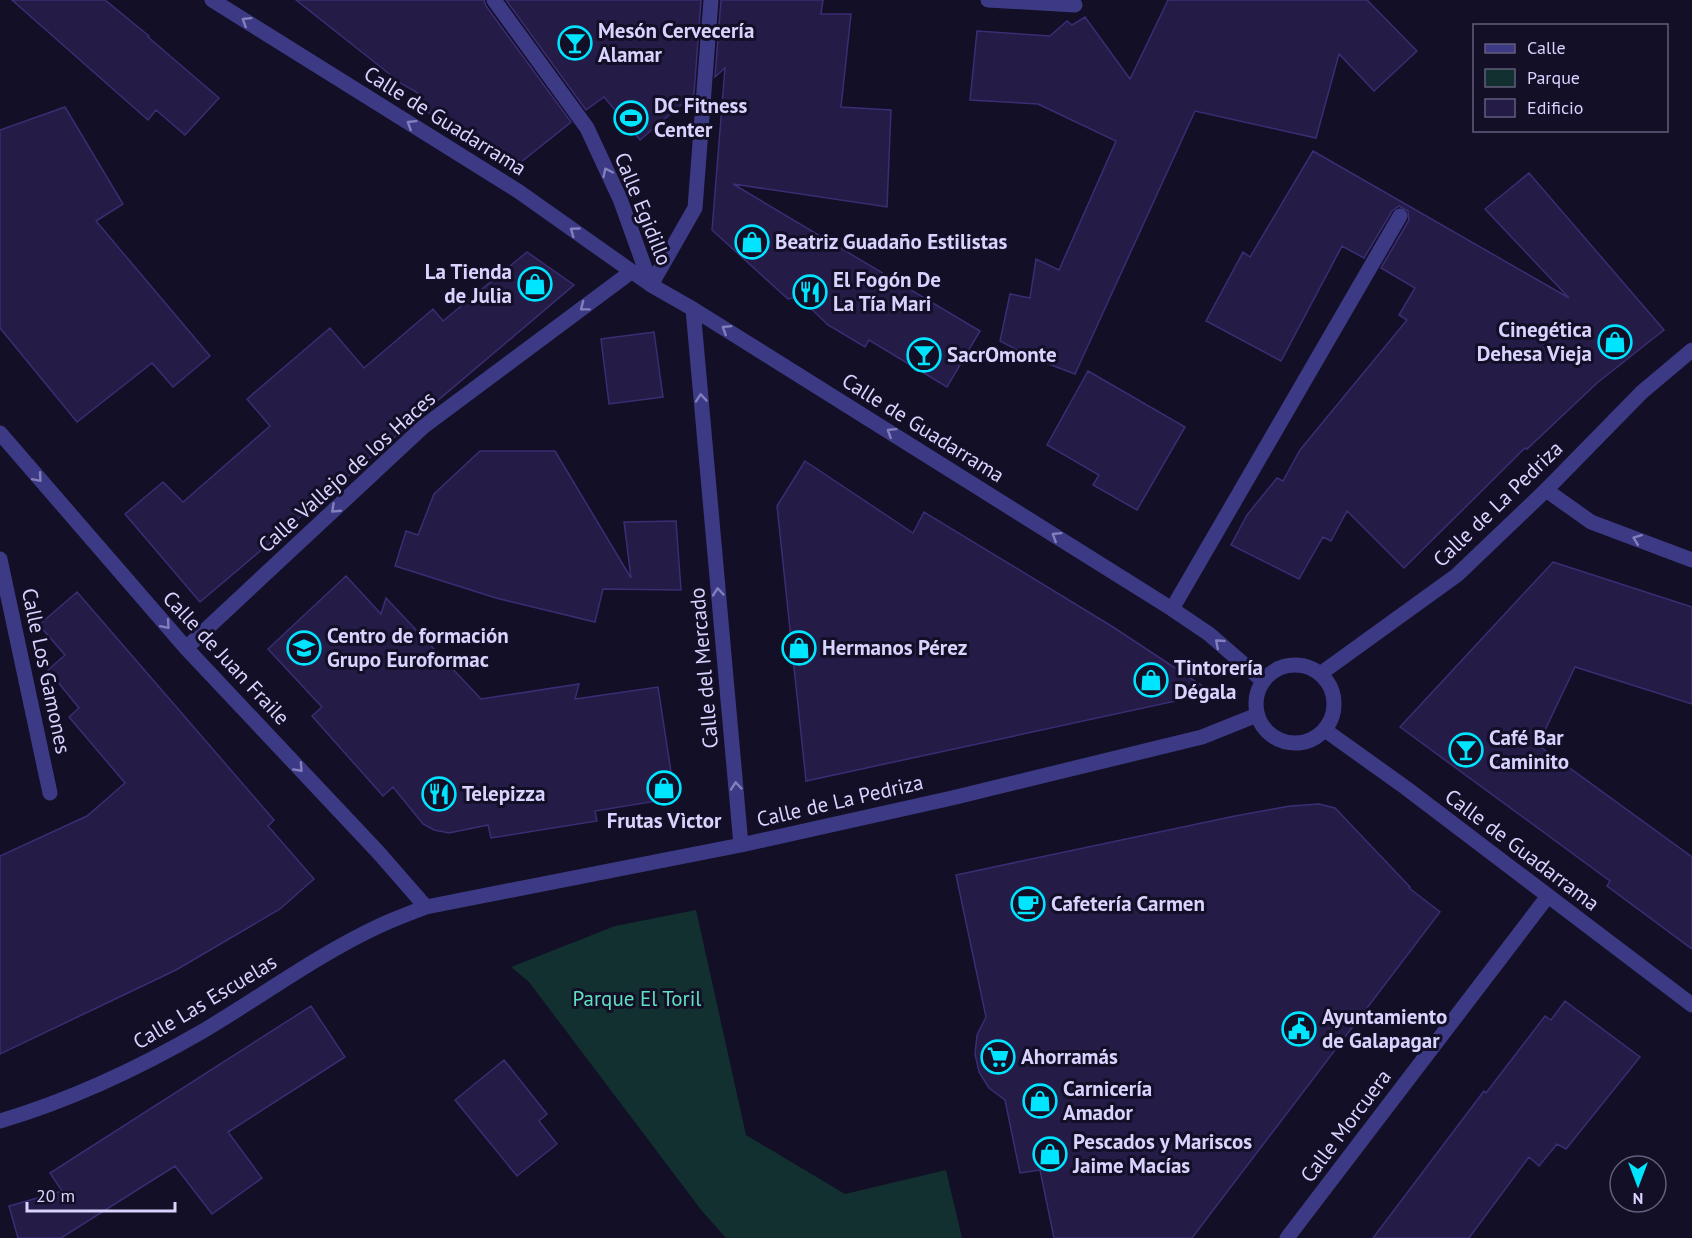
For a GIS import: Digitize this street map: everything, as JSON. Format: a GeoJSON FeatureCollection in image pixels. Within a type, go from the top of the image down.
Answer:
{"type":"FeatureCollection","features":[{"type":"Feature","properties":{"kind":"street","name":"Calle de Guadarrama"},"geometry":{"type":"LineString","coordinates":[[212,0],[518,191],[651,285],[1172,609],[1209,634],[1263,681]]}},
{"type":"Feature","properties":{"kind":"street","name":"Calle Egidillo"},"geometry":{"type":"LineString","coordinates":[[494,0],[587,128],[620,200],[651,285]]}},
{"type":"Feature","properties":{"kind":"street"},"geometry":{"type":"LineString","coordinates":[[651,285],[695,208],[711,0]]}},
{"type":"Feature","properties":{"kind":"street"},"geometry":{"type":"LineString","coordinates":[[988,0],[1075,5]]}},
{"type":"Feature","properties":{"kind":"street"},"geometry":{"type":"LineString","coordinates":[[1172,609],[1400,216]]}},
{"type":"Feature","properties":{"kind":"street","name":"Calle Vallejo de los Haces"},"geometry":{"type":"LineString","coordinates":[[186,648],[423,428],[631,272]]}},
{"type":"Feature","properties":{"kind":"street","name":"Calle del Mercado"},"geometry":{"type":"LineString","coordinates":[[693,309],[741,845]]}},
{"type":"Feature","properties":{"kind":"street","name":"Calle de La Pedriza"},"geometry":{"type":"LineString","coordinates":[[1320,674],[1457,575],[1546,490],[1642,392],[1692,350]]}},
{"type":"Feature","properties":{"kind":"street","name":"Calle de Juan Fraile"},"geometry":{"type":"LineString","coordinates":[[0,433],[186,648],[378,852],[426,907]]}},
{"type":"Feature","properties":{"kind":"street"},"geometry":{"type":"LineString","coordinates":[[1546,490],[1592,522],[1692,560]]}},
{"type":"Feature","properties":{"kind":"street","name":"Calle Los Gamones"},"geometry":{"type":"LineString","coordinates":[[0,559],[50,793]]}},
{"type":"Feature","properties":{"kind":"street"},"geometry":{"type":"LineString","coordinates":[[1290,665],[1306,666],[1320,674],[1330,685],[1335,700],[1333,717],[1325,730],[1316,738],[1293,744],[1277,740],[1265,729],[1257,715],[1256,698],[1263,681],[1275,670],[1290,665]]}},
{"type":"Feature","properties":{"kind":"street","name":"Calle de La Pedriza"},"geometry":{"type":"LineString","coordinates":[[426,907],[741,845],[952,798],[1202,737],[1257,715]]}},
{"type":"Feature","properties":{"kind":"street","name":"Calle de Guadarrama"},"geometry":{"type":"LineString","coordinates":[[1325,730],[1399,783],[1692,1005]]}},
{"type":"Feature","properties":{"kind":"street","name":"Calle Morcuera"},"geometry":{"type":"LineString","coordinates":[[1287,1238],[1548,896]]}},
{"type":"Feature","properties":{"kind":"street","name":"Calle Las Escuelas"},"geometry":{"type":"LineString","coordinates":[[0,1120],[32,1112],[144,1064],[310,964],[380,926],[426,907]]}},
{"type":"Feature","properties":{"kind":"green space","name":"Parque El Toril"},"geometry":{"type":"Polygon","coordinates":[[[696,910],[746,1135],[845,1194],[946,1170],[962,1238],[726,1238],[702,1211],[529,982],[511,967],[615,926],[696,910]]]}},
{"type":"Feature","properties":{"kind":"building"},"geometry":{"type":"Polygon","coordinates":[[[12,0],[105,0],[219,98],[185,135],[156,110],[148,120],[12,0]]]}},
{"type":"Feature","properties":{"kind":"building"},"geometry":{"type":"Polygon","coordinates":[[[296,0],[484,0],[486,6],[571,122],[521,162],[505,152],[500,160],[417,105],[423,96],[402,84],[296,0]]]}},
{"type":"Feature","properties":{"kind":"building"},"geometry":{"type":"Polygon","coordinates":[[[506,0],[701,0],[694,94],[640,140],[604,97],[586,110],[506,0]]]}},
{"type":"Feature","properties":{"kind":"building"},"geometry":{"type":"Polygon","coordinates":[[[721,0],[823,0],[821,14],[851,14],[841,107],[891,110],[887,207],[733,184],[980,331],[947,387],[869,340],[865,347],[828,325],[799,297],[788,299],[712,230],[725,68],[715,77],[721,0]]]}},
{"type":"Feature","properties":{"kind":"building"},"geometry":{"type":"Polygon","coordinates":[[[1168,0],[1367,0],[1417,51],[1374,91],[1339,54],[1316,138],[1195,111],[1075,374],[1033,358],[1000,341],[1010,294],[1030,298],[1036,259],[1059,270],[1116,141],[1038,104],[970,100],[977,31],[1050,36],[1067,21],[1072,25],[1085,17],[1130,79],[1168,0]]]}},
{"type":"Feature","properties":{"kind":"building"},"geometry":{"type":"Polygon","coordinates":[[[65,107],[123,204],[96,221],[210,356],[173,387],[152,363],[77,422],[0,328],[0,130],[65,107]]]}},
{"type":"Feature","properties":{"kind":"building"},"geometry":{"type":"Polygon","coordinates":[[[1313,151],[1569,298],[1485,209],[1529,173],[1664,330],[1597,383],[1527,449],[1525,448],[1404,568],[1347,511],[1331,541],[1323,537],[1299,579],[1231,545],[1247,515],[1277,478],[1283,481],[1300,450],[1407,320],[1399,315],[1415,288],[1381,268],[1409,220],[1408,211],[1399,206],[1392,211],[1364,258],[1342,246],[1281,361],[1206,321],[1243,252],[1250,257],[1313,151]]]}},
{"type":"Feature","properties":{"kind":"building"},"geometry":{"type":"Polygon","coordinates":[[[527,252],[574,285],[200,602],[125,514],[163,482],[183,502],[270,426],[247,399],[330,328],[364,368],[433,309],[443,321],[527,252]]]}},
{"type":"Feature","properties":{"kind":"building"},"geometry":{"type":"Polygon","coordinates":[[[654,332],[663,397],[609,404],[601,339],[654,332]]]}},
{"type":"Feature","properties":{"kind":"building"},"geometry":{"type":"Polygon","coordinates":[[[1088,371],[1185,427],[1137,510],[1093,485],[1099,475],[1047,445],[1088,371]]]}},
{"type":"Feature","properties":{"kind":"building"},"geometry":{"type":"Polygon","coordinates":[[[480,451],[555,451],[631,578],[624,522],[676,521],[681,590],[603,589],[595,622],[496,598],[395,566],[406,531],[418,535],[434,494],[480,451]]]}},
{"type":"Feature","properties":{"kind":"building"},"geometry":{"type":"Polygon","coordinates":[[[805,461],[913,533],[924,512],[1113,627],[1213,693],[806,781],[777,506],[805,461]]]}},
{"type":"Feature","properties":{"kind":"building"},"geometry":{"type":"Polygon","coordinates":[[[1553,562],[1692,607],[1692,704],[1575,667],[1538,745],[1692,857],[1692,949],[1607,886],[1610,881],[1400,727],[1553,562]]]}},
{"type":"Feature","properties":{"kind":"building"},"geometry":{"type":"Polygon","coordinates":[[[346,576],[381,614],[386,598],[481,699],[579,684],[575,699],[658,687],[675,798],[595,811],[597,821],[491,838],[488,825],[449,833],[434,830],[423,824],[393,787],[383,796],[312,716],[322,707],[268,649],[346,576]]]}},
{"type":"Feature","properties":{"kind":"building"},"geometry":{"type":"Polygon","coordinates":[[[77,592],[274,820],[268,826],[314,879],[280,909],[176,970],[0,1054],[0,856],[87,816],[125,783],[69,717],[79,708],[48,670],[65,655],[39,625],[77,592]]]}},
{"type":"Feature","properties":{"kind":"building"},"geometry":{"type":"Polygon","coordinates":[[[1319,804],[1335,808],[1409,888],[1440,912],[1192,1238],[1054,1238],[1040,1170],[1020,1173],[1005,1100],[989,1088],[979,1072],[975,1054],[977,1035],[986,1017],[956,875],[1235,816],[1290,806],[1319,804]]]}},
{"type":"Feature","properties":{"kind":"building"},"geometry":{"type":"Polygon","coordinates":[[[1565,1001],[1640,1057],[1566,1149],[1557,1144],[1539,1166],[1529,1157],[1469,1238],[1373,1238],[1484,1091],[1486,1093],[1545,1016],[1551,1020],[1565,1001]]]}},
{"type":"Feature","properties":{"kind":"building"},"geometry":{"type":"Polygon","coordinates":[[[311,1006],[345,1057],[228,1132],[262,1178],[212,1214],[175,1166],[61,1238],[18,1238],[9,1206],[62,1191],[50,1173],[311,1006]]]}},
{"type":"Feature","properties":{"kind":"building"},"geometry":{"type":"Polygon","coordinates":[[[504,1060],[547,1114],[539,1121],[557,1144],[517,1176],[455,1100],[504,1060]]]}},
{"type":"Feature","properties":{"kind":"place","name":"Mesón Cervecería Alamar"},"geometry":{"type":"Point","coordinates":[575,43]}},
{"type":"Feature","properties":{"kind":"place","name":"DC Fitness Center"},"geometry":{"type":"Point","coordinates":[631,118]}},
{"type":"Feature","properties":{"kind":"place","name":"Beatriz Guadaño Estilistas"},"geometry":{"type":"Point","coordinates":[752,242]}},
{"type":"Feature","properties":{"kind":"place","name":"La Tienda de Julia"},"geometry":{"type":"Point","coordinates":[535,284]}},
{"type":"Feature","properties":{"kind":"place","name":"El Fogón De La Tía Mari"},"geometry":{"type":"Point","coordinates":[810,292]}},
{"type":"Feature","properties":{"kind":"place","name":"Cinegética Dehesa Vieja"},"geometry":{"type":"Point","coordinates":[1615,342]}},
{"type":"Feature","properties":{"kind":"place","name":"SacrOmonte"},"geometry":{"type":"Point","coordinates":[924,355]}},
{"type":"Feature","properties":{"kind":"place","name":"Centro de formación Grupo Euroformac"},"geometry":{"type":"Point","coordinates":[304,648]}},
{"type":"Feature","properties":{"kind":"place","name":"Hermanos Pérez"},"geometry":{"type":"Point","coordinates":[799,648]}},
{"type":"Feature","properties":{"kind":"place","name":"Tintorería Dégala"},"geometry":{"type":"Point","coordinates":[1151,680]}},
{"type":"Feature","properties":{"kind":"place","name":"Café Bar Caminito"},"geometry":{"type":"Point","coordinates":[1466,750]}},
{"type":"Feature","properties":{"kind":"place","name":"Frutas Vìctor"},"geometry":{"type":"Point","coordinates":[664,788]}},
{"type":"Feature","properties":{"kind":"place","name":"Telepizza"},"geometry":{"type":"Point","coordinates":[439,794]}},
{"type":"Feature","properties":{"kind":"place","name":"Cafetería Carmen"},"geometry":{"type":"Point","coordinates":[1028,904]}},
{"type":"Feature","properties":{"kind":"place","name":"Ayuntamiento de Galapagar"},"geometry":{"type":"Point","coordinates":[1299,1029]}},
{"type":"Feature","properties":{"kind":"place","name":"Ahorramás"},"geometry":{"type":"Point","coordinates":[998,1057]}},
{"type":"Feature","properties":{"kind":"place","name":"Carnicería Amador"},"geometry":{"type":"Point","coordinates":[1040,1101]}},
{"type":"Feature","properties":{"kind":"place","name":"Pescados y Mariscos Jaime Macías"},"geometry":{"type":"Point","coordinates":[1050,1154]}}]}
